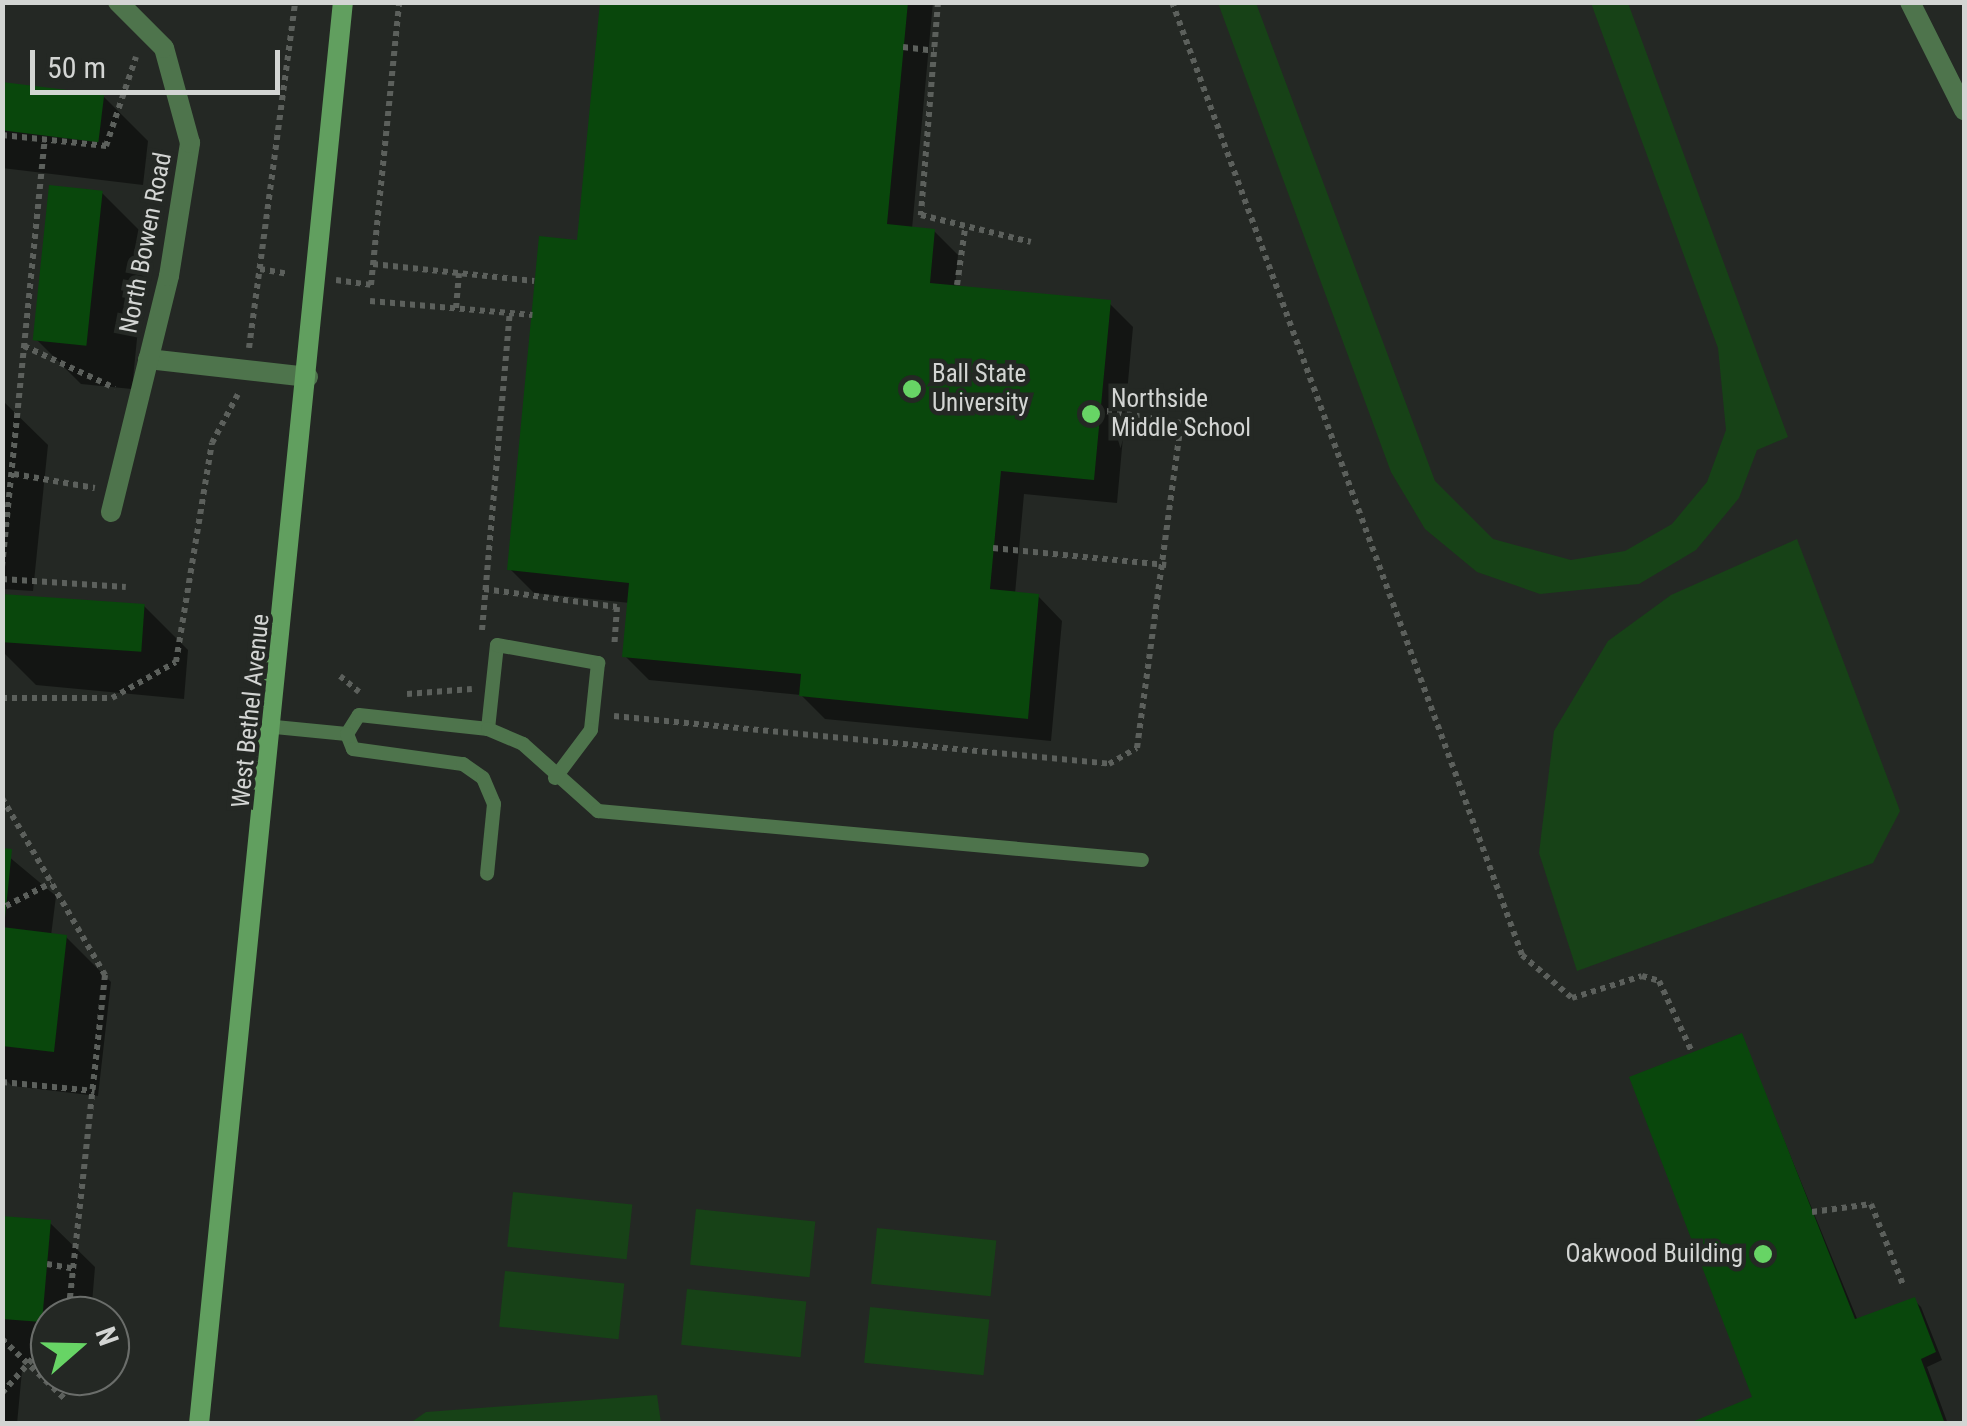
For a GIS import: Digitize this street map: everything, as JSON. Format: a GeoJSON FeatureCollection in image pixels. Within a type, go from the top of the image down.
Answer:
{"type":"FeatureCollection","features":[{"type":"Feature","properties":{"kind":"main road","name":"West Bethel Avenue"},"geometry":{"type":"LineString","coordinates":[[199,1424],[275,727],[343,2]]}},
{"type":"Feature","properties":{"kind":"street","name":"North Bowen Road"},"geometry":{"type":"LineString","coordinates":[[111,512],[148,360],[190,143],[176,72],[145,26],[118,2]]}},
{"type":"Feature","properties":{"kind":"street"},"geometry":{"type":"LineString","coordinates":[[1910,2],[1964,110]]}},
{"type":"Feature","properties":{"kind":"street"},"geometry":{"type":"LineString","coordinates":[[148,360],[308,377]]}},
{"type":"Feature","properties":{"kind":"lane"},"geometry":{"type":"LineString","coordinates":[[488,729],[497,645],[598,664],[591,730],[555,778]]}},
{"type":"Feature","properties":{"kind":"lane"},"geometry":{"type":"LineString","coordinates":[[348,734],[360,715],[488,729],[523,744],[555,778],[598,810],[1142,860]]}},
{"type":"Feature","properties":{"kind":"lane"},"geometry":{"type":"LineString","coordinates":[[275,727],[348,734]]}},
{"type":"Feature","properties":{"kind":"lane"},"geometry":{"type":"LineString","coordinates":[[348,734],[353,749],[463,764],[483,778],[494,804],[488,874]]}},
{"type":"Feature","properties":{"kind":"path"},"geometry":{"type":"LineString","coordinates":[[2,698],[112,698],[176,662],[212,443],[246,370],[295,2]]}},
{"type":"Feature","properties":{"kind":"path"},"geometry":{"type":"LineString","coordinates":[[371,285],[399,2]]}},
{"type":"Feature","properties":{"kind":"path"},"geometry":{"type":"LineString","coordinates":[[938,2],[921,214],[965,229],[1030,242]]}},
{"type":"Feature","properties":{"kind":"path"},"geometry":{"type":"LineString","coordinates":[[1172,2],[1522,955],[1572,998],[1642,976],[1659,981],[1692,1052]]}},
{"type":"Feature","properties":{"kind":"path"},"geometry":{"type":"LineString","coordinates":[[2,135],[106,146],[145,26]]}},
{"type":"Feature","properties":{"kind":"path"},"geometry":{"type":"LineString","coordinates":[[903,46],[934,51]]}},
{"type":"Feature","properties":{"kind":"path"},"geometry":{"type":"LineString","coordinates":[[2,567],[44,139]]}},
{"type":"Feature","properties":{"kind":"path"},"geometry":{"type":"LineString","coordinates":[[956,286],[965,229]]}},
{"type":"Feature","properties":{"kind":"path"},"geometry":{"type":"LineString","coordinates":[[373,264],[534,281]]}},
{"type":"Feature","properties":{"kind":"path"},"geometry":{"type":"LineString","coordinates":[[456,308],[460,274]]}},
{"type":"Feature","properties":{"kind":"path"},"geometry":{"type":"LineString","coordinates":[[370,301],[532,315]]}},
{"type":"Feature","properties":{"kind":"path"},"geometry":{"type":"LineString","coordinates":[[481,646],[510,312]]}},
{"type":"Feature","properties":{"kind":"path"},"geometry":{"type":"LineString","coordinates":[[24,346],[91,382],[140,395]]}},
{"type":"Feature","properties":{"kind":"path"},"geometry":{"type":"LineString","coordinates":[[611,697],[610,715],[1110,764],[1137,748],[1166,564],[1182,424],[1100,410]]}},
{"type":"Feature","properties":{"kind":"path"},"geometry":{"type":"LineString","coordinates":[[14,474],[116,491]]}},
{"type":"Feature","properties":{"kind":"path"},"geometry":{"type":"LineString","coordinates":[[994,548],[1166,564]]}},
{"type":"Feature","properties":{"kind":"path"},"geometry":{"type":"LineString","coordinates":[[2,579],[126,587]]}},
{"type":"Feature","properties":{"kind":"path"},"geometry":{"type":"LineString","coordinates":[[484,589],[617,607],[614,661]]}},
{"type":"Feature","properties":{"kind":"path"},"geometry":{"type":"LineString","coordinates":[[340,676],[375,692]]}},
{"type":"Feature","properties":{"kind":"path"},"geometry":{"type":"LineString","coordinates":[[392,693],[461,696],[478,684]]}},
{"type":"Feature","properties":{"kind":"path"},"geometry":{"type":"LineString","coordinates":[[2,798],[105,975],[71,1296]]}},
{"type":"Feature","properties":{"kind":"path"},"geometry":{"type":"LineString","coordinates":[[6,906],[51,883]]}},
{"type":"Feature","properties":{"kind":"path"},"geometry":{"type":"LineString","coordinates":[[2,1082],[95,1091]]}},
{"type":"Feature","properties":{"kind":"path"},"geometry":{"type":"LineString","coordinates":[[1812,1212],[1871,1204],[1903,1285]]}},
{"type":"Feature","properties":{"kind":"path"},"geometry":{"type":"LineString","coordinates":[[47,1264],[76,1269]]}},
{"type":"Feature","properties":{"kind":"path"},"geometry":{"type":"LineString","coordinates":[[2,1339],[64,1398]]}},
{"type":"Feature","properties":{"kind":"path"},"geometry":{"type":"LineString","coordinates":[[2,1393],[29,1364]]}},
{"type":"Feature","properties":{"kind":"green space"},"geometry":{"type":"Polygon","coordinates":[[[1218,3],[1256,3],[1435,481],[1493,539],[1571,560],[1625,551],[1672,524],[1707,482],[1726,430],[1718,348],[1591,3],[1628,3],[1788,437],[1757,450],[1739,498],[1696,550],[1639,584],[1540,594],[1477,572],[1425,529],[1391,472],[1218,3]]]}},
{"type":"Feature","properties":{"kind":"green space"},"geometry":{"type":"Polygon","coordinates":[[[1797,539],[1900,811],[1873,863],[1577,971],[1539,853],[1554,731],[1608,641],[1671,595],[1797,539]]]}},
{"type":"Feature","properties":{"kind":"green space"},"geometry":{"type":"Polygon","coordinates":[[[513,1192],[632,1205],[627,1259],[507,1247],[513,1192]]]}},
{"type":"Feature","properties":{"kind":"green space"},"geometry":{"type":"Polygon","coordinates":[[[696,1209],[815,1222],[809,1277],[690,1265],[696,1209]]]}},
{"type":"Feature","properties":{"kind":"green space"},"geometry":{"type":"Polygon","coordinates":[[[877,1228],[996,1241],[990,1296],[871,1284],[877,1228]]]}},
{"type":"Feature","properties":{"kind":"green space"},"geometry":{"type":"Polygon","coordinates":[[[505,1271],[624,1284],[618,1339],[499,1327],[505,1271]]]}},
{"type":"Feature","properties":{"kind":"green space"},"geometry":{"type":"Polygon","coordinates":[[[687,1289],[806,1302],[800,1357],[681,1345],[687,1289]]]}},
{"type":"Feature","properties":{"kind":"green space"},"geometry":{"type":"Polygon","coordinates":[[[870,1307],[989,1320],[983,1375],[864,1363],[870,1307]]]}},
{"type":"Feature","properties":{"kind":"green space"},"geometry":{"type":"Polygon","coordinates":[[[657,1395],[661,1423],[410,1423],[426,1412],[657,1395]]]}},
{"type":"Feature","properties":{"kind":"building","name":"Northside Middle School"},"geometry":{"type":"Polygon","coordinates":[[[600,2],[908,2],[887,224],[935,229],[930,283],[1111,300],[1094,480],[1001,471],[990,589],[1039,594],[1028,719],[799,696],[801,674],[622,657],[629,583],[507,570],[539,236],[577,240],[600,2]]]}},
{"type":"Feature","properties":{"kind":"building"},"geometry":{"type":"Polygon","coordinates":[[[2,82],[104,95],[98,142],[2,130],[2,82]]]}},
{"type":"Feature","properties":{"kind":"building"},"geometry":{"type":"Polygon","coordinates":[[[49,185],[103,191],[86,346],[33,340],[49,185]]]}},
{"type":"Feature","properties":{"kind":"building"},"geometry":{"type":"Polygon","coordinates":[[[2,594],[145,604],[141,652],[2,642],[2,594]]]}},
{"type":"Feature","properties":{"kind":"building"},"geometry":{"type":"Polygon","coordinates":[[[2,848],[12,849],[5,918],[2,918],[2,848]]]}},
{"type":"Feature","properties":{"kind":"building"},"geometry":{"type":"Polygon","coordinates":[[[2,927],[67,935],[54,1052],[2,1046],[2,927]]]}},
{"type":"Feature","properties":{"kind":"building","name":"Oakwood Building"},"geometry":{"type":"Polygon","coordinates":[[[1742,1033],[1855,1319],[1915,1297],[1936,1352],[1921,1359],[1945,1424],[1687,1424],[1752,1397],[1629,1077],[1742,1033]]]}},
{"type":"Feature","properties":{"kind":"building"},"geometry":{"type":"Polygon","coordinates":[[[2,1216],[51,1220],[44,1296],[30,1296],[30,1321],[2,1319],[2,1216]]]}},
{"type":"Feature","properties":{"kind":"place","name":"Ball State University"},"geometry":{"type":"Point","coordinates":[912,389]}},
{"type":"Feature","properties":{"kind":"place","name":"Northside Middle School"},"geometry":{"type":"Point","coordinates":[1091,414]}},
{"type":"Feature","properties":{"kind":"place","name":"Oakwood Building"},"geometry":{"type":"Point","coordinates":[1763,1254]}}]}
